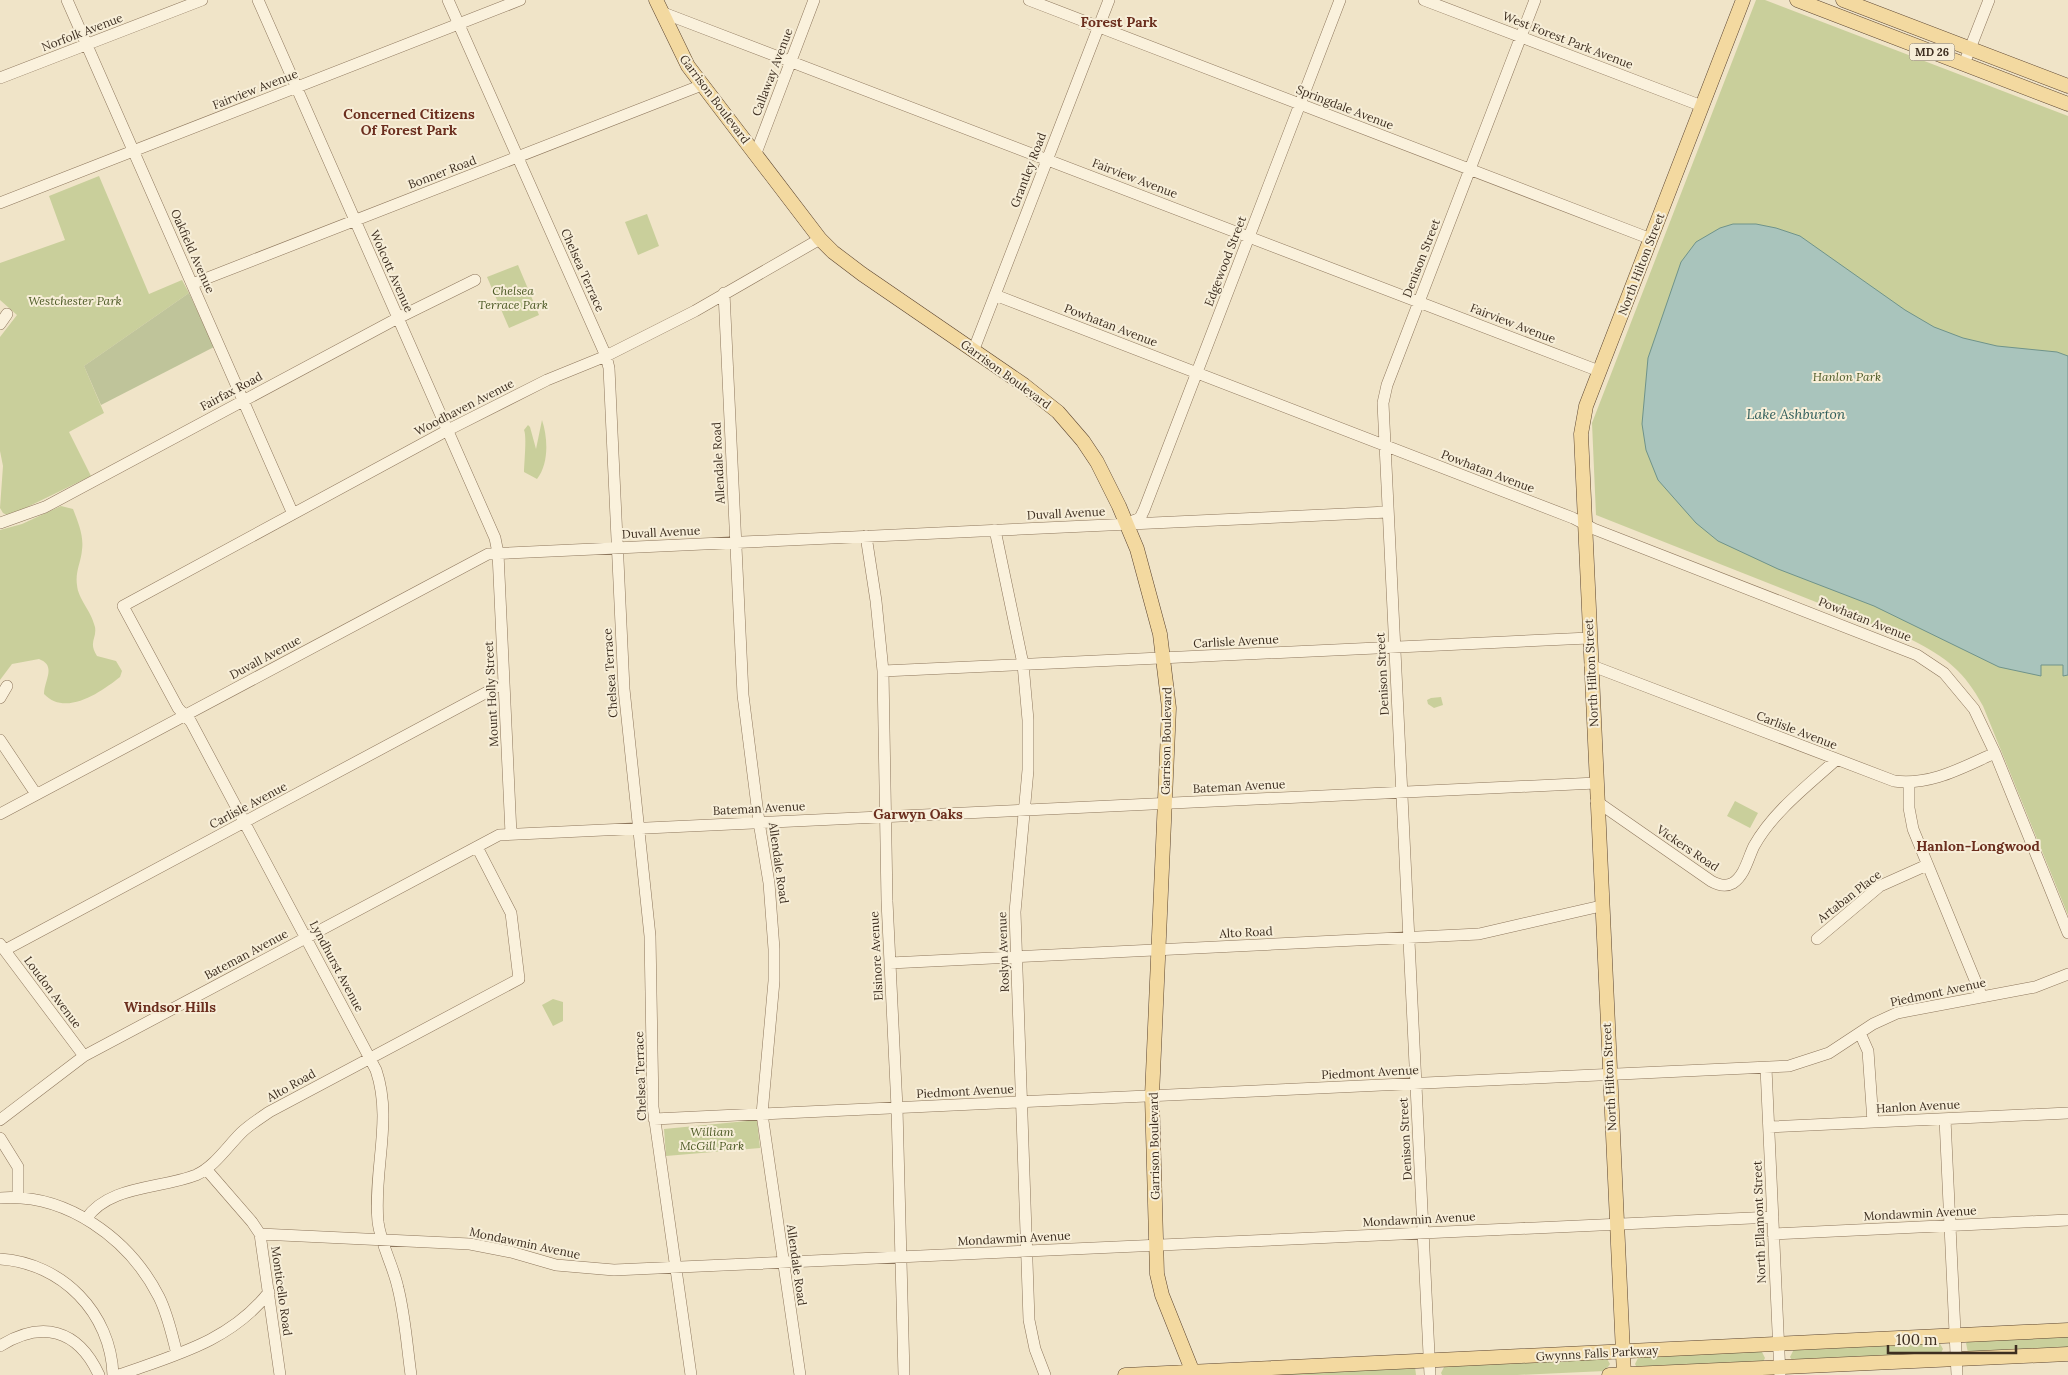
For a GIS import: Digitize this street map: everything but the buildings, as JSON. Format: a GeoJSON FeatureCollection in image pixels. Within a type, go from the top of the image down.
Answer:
{"type":"FeatureCollection","features":[{"type":"Feature","properties":{"kind":"main road","name":"North Hilton Street"},"geometry":{"type":"LineString","coordinates":[[1624,1375],[1596,801],[1581,434],[1586,406],[1599,371],[1743,0]]}},
{"type":"Feature","properties":{"kind":"main road","name":"MD 26"},"geometry":{"type":"LineString","coordinates":[[1797,0],[2068,104]]}},
{"type":"Feature","properties":{"kind":"main road","name":"MD 26"},"geometry":{"type":"LineString","coordinates":[[1843,0],[1867,4],[1970,48],[2068,86]]}},
{"type":"Feature","properties":{"kind":"main road","name":"Garrison Boulevard"},"geometry":{"type":"LineString","coordinates":[[659,6],[679,52],[702,85],[756,153],[820,239],[833,252],[862,274],[1046,401],[1071,427],[1097,462],[1127,524],[1151,593],[1165,658],[1169,708],[1152,1096],[1157,1274],[1162,1295],[1193,1374]]}},
{"type":"Feature","properties":{"kind":"main road","name":"Gwynns Falls Parkway"},"geometry":{"type":"LineString","coordinates":[[1125,1375],[1429,1368],[1622,1351],[2068,1330]]}},
{"type":"Feature","properties":{"kind":"main road","name":"Gwynns Falls Parkway"},"geometry":{"type":"LineString","coordinates":[[1608,1375],[1780,1371],[2068,1354]]}},
{"type":"Feature","properties":{"kind":"street","name":"Oakfield Avenue"},"geometry":{"type":"LineString","coordinates":[[68,0],[293,514]]}},
{"type":"Feature","properties":{"kind":"street","name":"Norfolk Avenue"},"geometry":{"type":"LineString","coordinates":[[0,78],[202,0]]}},
{"type":"Feature","properties":{"kind":"street","name":"Wolcott Avenue"},"geometry":{"type":"LineString","coordinates":[[258,0],[495,538],[498,553]]}},
{"type":"Feature","properties":{"kind":"street","name":"Chelsea Terrace"},"geometry":{"type":"LineString","coordinates":[[448,0],[606,356],[609,368],[624,689],[650,945],[654,1119],[691,1375]]}},
{"type":"Feature","properties":{"kind":"street","name":"Fairview Avenue"},"geometry":{"type":"LineString","coordinates":[[0,203],[520,0]]}},
{"type":"Feature","properties":{"kind":"street","name":"Callaway Avenue"},"geometry":{"type":"LineString","coordinates":[[756,153],[814,0]]}},
{"type":"Feature","properties":{"kind":"street","name":"Springdale Avenue"},"geometry":{"type":"LineString","coordinates":[[1029,0],[1651,239]]}},
{"type":"Feature","properties":{"kind":"street","name":"Grantley Road"},"geometry":{"type":"LineString","coordinates":[[974,350],[1109,0]]}},
{"type":"Feature","properties":{"kind":"street","name":"Edgewood Street"},"geometry":{"type":"LineString","coordinates":[[1127,524],[1140,518],[1340,0]]}},
{"type":"Feature","properties":{"kind":"street","name":"West Forest Park Avenue"},"geometry":{"type":"LineString","coordinates":[[1424,0],[1702,106]]}},
{"type":"Feature","properties":{"kind":"street","name":"Denison Street"},"geometry":{"type":"LineString","coordinates":[[1429,1368],[1384,394],[1535,0]]}},
{"type":"Feature","properties":{"kind":"street"},"geometry":{"type":"LineString","coordinates":[[1964,64],[1989,0]]}},
{"type":"Feature","properties":{"kind":"street"},"geometry":{"type":"LineString","coordinates":[[1860,24],[1867,4]]}},
{"type":"Feature","properties":{"kind":"street","name":"Fairview Avenue"},"geometry":{"type":"LineString","coordinates":[[659,6],[790,61],[1599,371]]}},
{"type":"Feature","properties":{"kind":"street","name":"Bonner Road"},"geometry":{"type":"LineString","coordinates":[[192,284],[702,85]]}},
{"type":"Feature","properties":{"kind":"street","name":"Woodhaven Avenue"},"geometry":{"type":"LineString","coordinates":[[123,606],[448,430],[547,380],[606,356],[820,239]]}},
{"type":"Feature","properties":{"kind":"street","name":"Fairfax Road"},"geometry":{"type":"LineString","coordinates":[[0,523],[44,507],[398,318],[475,280]]}},
{"type":"Feature","properties":{"kind":"street","name":"Allendale Road"},"geometry":{"type":"LineString","coordinates":[[724,293],[742,695],[769,883],[774,948],[772,1002],[762,1114],[800,1375]]}},
{"type":"Feature","properties":{"kind":"street","name":"Powhatan Avenue"},"geometry":{"type":"LineString","coordinates":[[995,295],[1573,518],[1584,524],[1903,648],[1944,673],[1974,709],[1995,753],[2068,933]]}},
{"type":"Feature","properties":{"kind":"street"},"geometry":{"type":"LineString","coordinates":[[0,324],[7,314]]}},
{"type":"Feature","properties":{"kind":"street","name":"Duvall Avenue"},"geometry":{"type":"LineString","coordinates":[[0,814],[488,554],[1388,512]]}},
{"type":"Feature","properties":{"kind":"street","name":"Roslyn Avenue"},"geometry":{"type":"LineString","coordinates":[[996,530],[1023,664],[1029,746],[1016,888],[1016,956],[1031,1335],[1045,1375]]}},
{"type":"Feature","properties":{"kind":"street","name":"Elsinore Avenue"},"geometry":{"type":"LineString","coordinates":[[866,536],[876,601],[883,671],[885,816],[897,1108],[904,1375]]}},
{"type":"Feature","properties":{"kind":"street","name":"Mount Holly Street"},"geometry":{"type":"LineString","coordinates":[[498,553],[511,834]]}},
{"type":"Feature","properties":{"kind":"street","name":"Lyndhurst Avenue"},"geometry":{"type":"LineString","coordinates":[[123,606],[178,708],[186,715],[370,1057],[382,1095],[384,1127],[378,1209],[382,1239],[398,1287],[411,1375]]}},
{"type":"Feature","properties":{"kind":"street","name":"Carlisle Avenue"},"geometry":{"type":"LineString","coordinates":[[883,671],[1589,638]]}},
{"type":"Feature","properties":{"kind":"street","name":"Carlisle Avenue"},"geometry":{"type":"LineString","coordinates":[[1590,665],[1887,779],[1909,783],[1943,775],[1995,753]]}},
{"type":"Feature","properties":{"kind":"street","name":"Carlisle Avenue"},"geometry":{"type":"LineString","coordinates":[[3,947],[504,684]]}},
{"type":"Feature","properties":{"kind":"street"},"geometry":{"type":"LineString","coordinates":[[0,698],[7,686]]}},
{"type":"Feature","properties":{"kind":"street"},"geometry":{"type":"LineString","coordinates":[[0,740],[36,794]]}},
{"type":"Feature","properties":{"kind":"street","name":"Vickers Road"},"geometry":{"type":"LineString","coordinates":[[1596,801],[1711,882],[1726,885],[1738,878],[1754,847],[1770,823],[1836,760]]}},
{"type":"Feature","properties":{"kind":"street"},"geometry":{"type":"LineString","coordinates":[[1909,783],[1910,816],[1927,865],[1982,997]]}},
{"type":"Feature","properties":{"kind":"street","name":"Bateman Avenue"},"geometry":{"type":"LineString","coordinates":[[0,1120],[84,1056],[499,835],[1596,784]]}},
{"type":"Feature","properties":{"kind":"street","name":"Alto Road"},"geometry":{"type":"LineString","coordinates":[[86,1219],[93,1208],[108,1199],[186,1178],[206,1169],[252,1123],[370,1057],[519,979],[511,913],[477,847]]}},
{"type":"Feature","properties":{"kind":"street","name":"Artaban Place"},"geometry":{"type":"LineString","coordinates":[[1817,938],[1880,886],[1927,865]]}},
{"type":"Feature","properties":{"kind":"street","name":"Alto Road"},"geometry":{"type":"LineString","coordinates":[[890,962],[1491,933],[1601,906]]}},
{"type":"Feature","properties":{"kind":"street","name":"Loudon Avenue"},"geometry":{"type":"LineString","coordinates":[[3,947],[84,1056]]}},
{"type":"Feature","properties":{"kind":"street","name":"Piedmont Avenue"},"geometry":{"type":"LineString","coordinates":[[654,1119],[1789,1066],[1818,1058],[1839,1048],[1860,1033],[1897,1013],[2035,987],[2068,974]]}},
{"type":"Feature","properties":{"kind":"street"},"geometry":{"type":"LineString","coordinates":[[1860,1033],[1868,1052],[1873,1122]]}},
{"type":"Feature","properties":{"kind":"street","name":"North Ellamont Street"},"geometry":{"type":"LineString","coordinates":[[1766,1068],[1780,1371]]}},
{"type":"Feature","properties":{"kind":"street","name":"Hanlon Avenue"},"geometry":{"type":"LineString","coordinates":[[1769,1127],[2068,1113]]}},
{"type":"Feature","properties":{"kind":"street"},"geometry":{"type":"LineString","coordinates":[[1945,1119],[1957,1375]]}},
{"type":"Feature","properties":{"kind":"street"},"geometry":{"type":"LineString","coordinates":[[0,1138],[18,1167],[18,1196]]}},
{"type":"Feature","properties":{"kind":"street","name":"Monticello Road"},"geometry":{"type":"LineString","coordinates":[[206,1169],[252,1222],[260,1234],[280,1375]]}},
{"type":"Feature","properties":{"kind":"street"},"geometry":{"type":"LineString","coordinates":[[0,1198],[18,1196],[48,1202],[86,1219],[119,1243],[147,1277],[166,1315],[177,1354]]}},
{"type":"Feature","properties":{"kind":"street","name":"Mondawmin Avenue"},"geometry":{"type":"LineString","coordinates":[[260,1234],[470,1244],[573,1268],[614,1270],[1773,1217]]}},
{"type":"Feature","properties":{"kind":"street","name":"Mondawmin Avenue"},"geometry":{"type":"LineString","coordinates":[[1774,1234],[2068,1220]]}},
{"type":"Feature","properties":{"kind":"street"},"geometry":{"type":"LineString","coordinates":[[0,1259],[19,1261],[52,1274],[82,1297],[103,1329],[110,1346],[113,1375]]}},
{"type":"Feature","properties":{"kind":"street"},"geometry":{"type":"LineString","coordinates":[[119,1375],[177,1354],[234,1327],[268,1292]]}},
{"type":"Feature","properties":{"kind":"street"},"geometry":{"type":"LineString","coordinates":[[0,1346],[28,1333],[40,1330],[61,1334],[83,1348],[100,1375]]}},
{"type":"Feature","properties":{"kind":"green space","name":"Hanlon Park"},"geometry":{"type":"Polygon","coordinates":[[[1756,0],[1765,0],[2068,116],[2068,915],[1983,706],[1969,683],[1954,667],[1935,653],[1912,640],[1596,515],[1592,423],[1756,0]]]}},
{"type":"Feature","properties":{"kind":"green space","name":"Westchester Park"},"geometry":{"type":"Polygon","coordinates":[[[99,176],[149,294],[182,280],[189,293],[84,366],[104,413],[69,432],[91,476],[9,516],[3,513],[0,508],[3,466],[0,451],[0,337],[17,315],[0,300],[0,263],[65,240],[49,196],[99,176]]]}},
{"type":"Feature","properties":{"kind":"green space"},"geometry":{"type":"Polygon","coordinates":[[[647,214],[659,246],[638,255],[625,222],[647,214]]]}},
{"type":"Feature","properties":{"kind":"green space","name":"Chelsea Terrace Park"},"geometry":{"type":"Polygon","coordinates":[[[518,265],[539,315],[509,328],[487,277],[518,265]]]}},
{"type":"Feature","properties":{"kind":"green space"},"geometry":{"type":"Polygon","coordinates":[[[189,293],[214,347],[101,405],[84,366],[189,293]]]}},
{"type":"Feature","properties":{"kind":"green space"},"geometry":{"type":"Polygon","coordinates":[[[542,420],[546,451],[544,466],[537,479],[524,472],[524,430],[528,425],[530,427],[536,449],[542,420]]]}},
{"type":"Feature","properties":{"kind":"green space"},"geometry":{"type":"Polygon","coordinates":[[[61,506],[73,509],[79,524],[82,550],[77,585],[95,627],[94,651],[97,656],[116,661],[122,671],[120,677],[103,689],[83,700],[73,703],[62,703],[44,694],[48,669],[47,665],[39,659],[12,664],[0,680],[0,530],[22,524],[61,506]]]}},
{"type":"Feature","properties":{"kind":"green space"},"geometry":{"type":"Polygon","coordinates":[[[1441,697],[1443,705],[1434,708],[1428,704],[1427,700],[1441,697]]]}},
{"type":"Feature","properties":{"kind":"green space"},"geometry":{"type":"Polygon","coordinates":[[[1735,801],[1758,813],[1750,828],[1727,816],[1735,801]]]}},
{"type":"Feature","properties":{"kind":"green space"},"geometry":{"type":"Polygon","coordinates":[[[553,999],[563,1002],[563,1021],[553,1026],[542,1005],[553,999]]]}},
{"type":"Feature","properties":{"kind":"green space","name":"William McGill Park"},"geometry":{"type":"Polygon","coordinates":[[[757,1120],[760,1148],[666,1156],[664,1129],[757,1120]]]}},
{"type":"Feature","properties":{"kind":"green space"},"geometry":{"type":"Polygon","coordinates":[[[2068,1334],[2068,1350],[1968,1353],[1966,1343],[1969,1341],[2068,1334]]]}},
{"type":"Feature","properties":{"kind":"green space"},"geometry":{"type":"Polygon","coordinates":[[[1939,1342],[1943,1349],[1941,1353],[1792,1360],[1790,1357],[1794,1349],[1939,1342]]]}},
{"type":"Feature","properties":{"kind":"green space"},"geometry":{"type":"Polygon","coordinates":[[[1761,1350],[1765,1358],[1763,1362],[1637,1368],[1635,1364],[1639,1356],[1761,1350]]]}},
{"type":"Feature","properties":{"kind":"green space"},"geometry":{"type":"Polygon","coordinates":[[[1606,1357],[1610,1364],[1605,1371],[1517,1375],[1442,1375],[1441,1373],[1445,1365],[1606,1357]]]}},
{"type":"Feature","properties":{"kind":"green space"},"geometry":{"type":"Polygon","coordinates":[[[1415,1367],[1416,1375],[1213,1375],[1415,1367]]]}},
{"type":"Feature","properties":{"kind":"water","name":"Lake Ashburton"},"geometry":{"type":"Polygon","coordinates":[[[1733,224],[1756,224],[1800,236],[1905,310],[1934,327],[1963,338],[1997,346],[2057,352],[2068,356],[2068,675],[2063,676],[2063,665],[2041,665],[2041,676],[1999,667],[1874,606],[1778,569],[1718,541],[1696,523],[1658,480],[1646,450],[1642,424],[1648,358],[1681,262],[1696,242],[1720,228],[1733,224]]]}},
{"type":"Feature","properties":{"kind":"district","name":"Forest Park"},"geometry":{"type":"Point","coordinates":[1119,22]}},
{"type":"Feature","properties":{"kind":"district","name":"Concerned Citizens Of Forest Park"},"geometry":{"type":"Point","coordinates":[409,122]}},
{"type":"Feature","properties":{"kind":"district","name":"Garwyn Oaks"},"geometry":{"type":"Point","coordinates":[918,814]}},
{"type":"Feature","properties":{"kind":"district","name":"Hanlon-Longwood"},"geometry":{"type":"Point","coordinates":[1978,846]}},
{"type":"Feature","properties":{"kind":"district","name":"Windsor Hills"},"geometry":{"type":"Point","coordinates":[170,1007]}}]}
